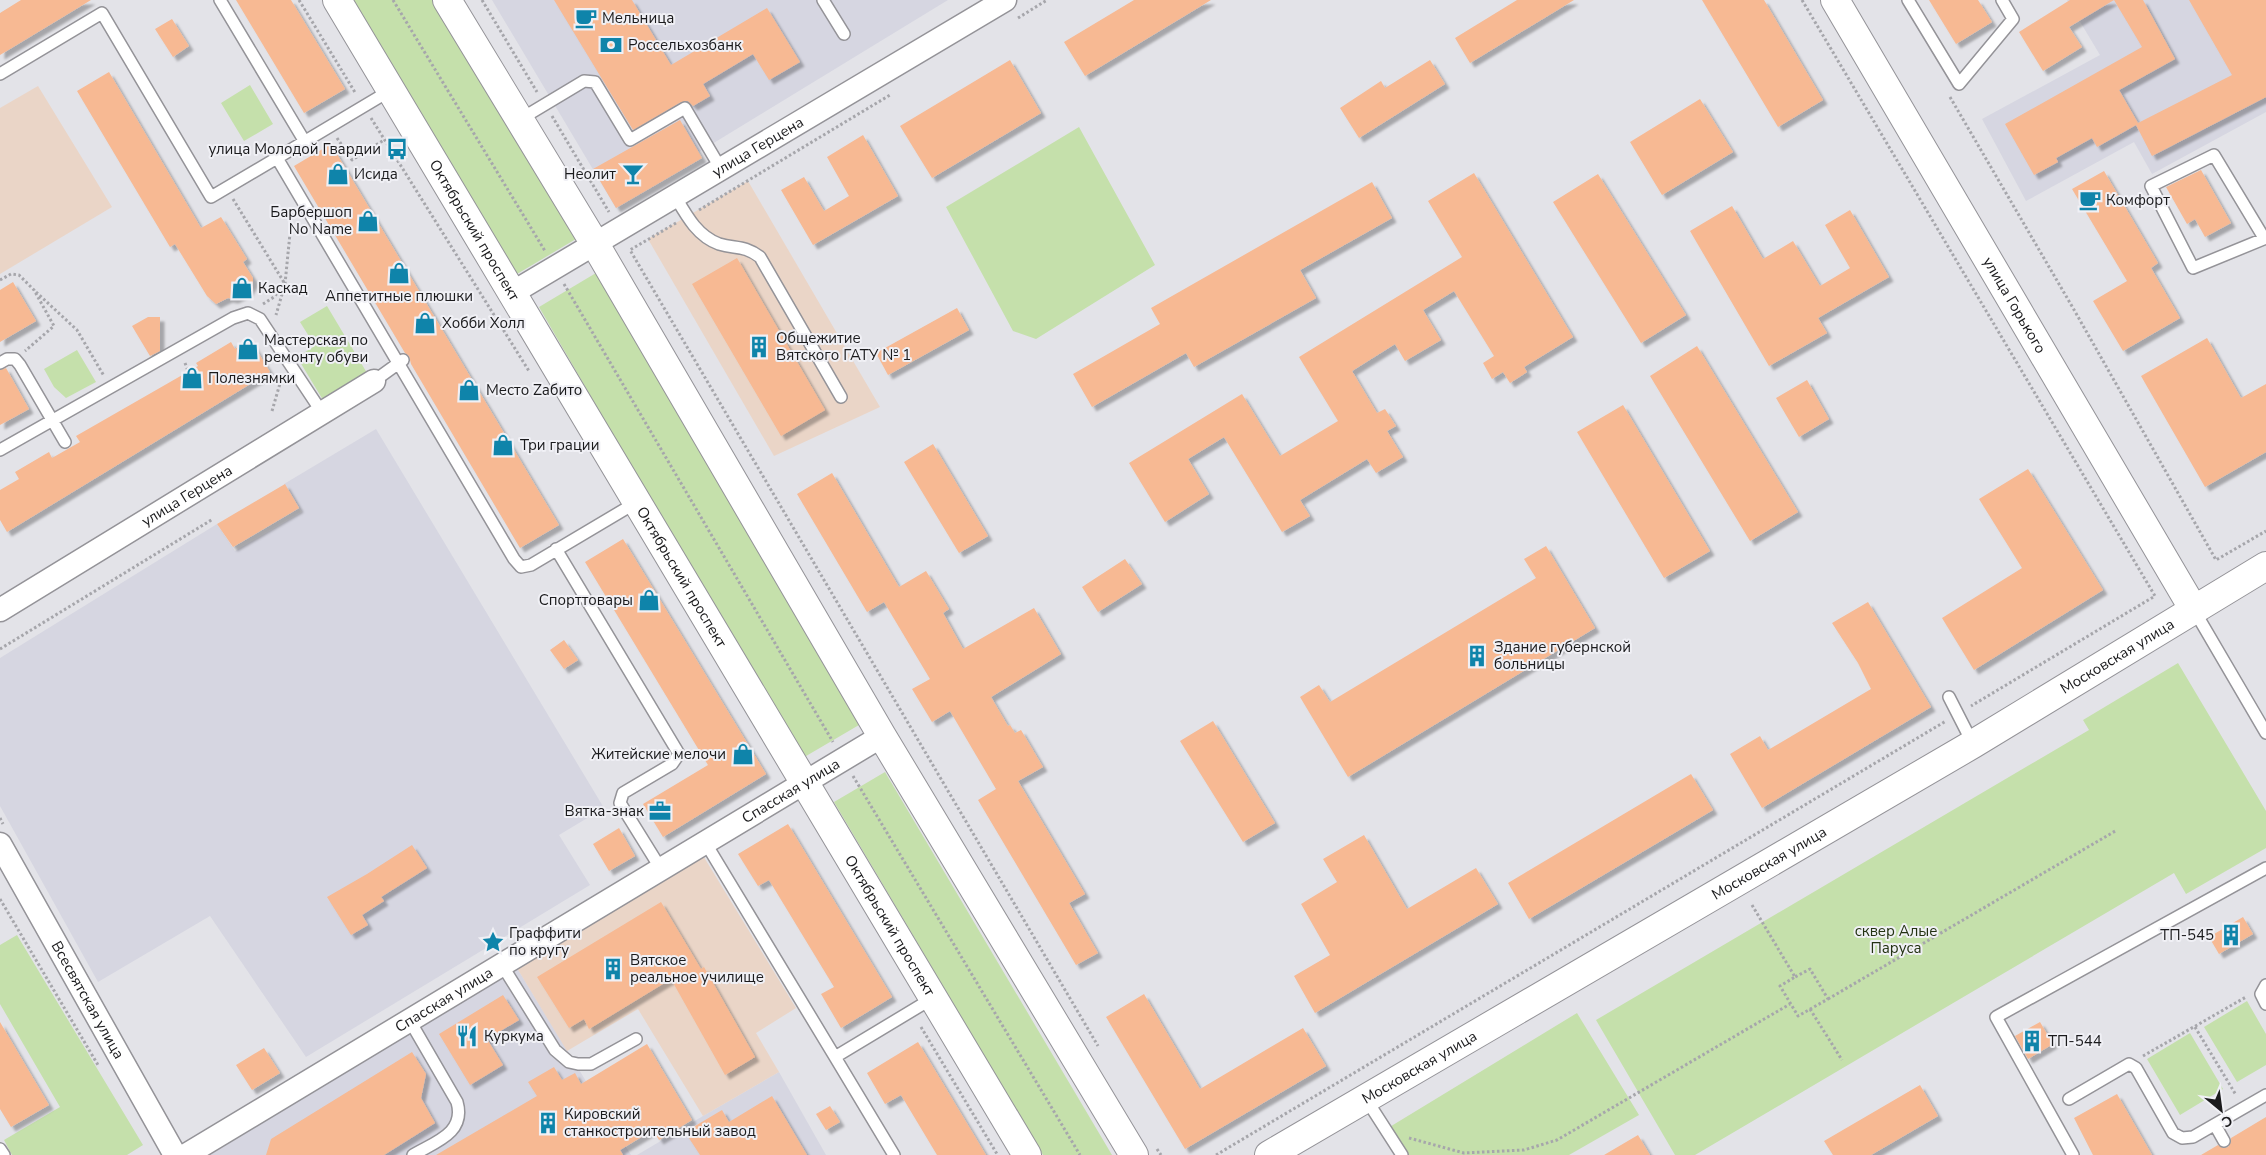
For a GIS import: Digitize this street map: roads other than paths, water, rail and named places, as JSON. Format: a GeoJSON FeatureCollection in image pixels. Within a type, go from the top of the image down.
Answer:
{"type":"FeatureCollection","features":[{"type":"Feature","properties":{"kind":"main road","name":"Октябрьский проспект"},"geometry":{"type":"LineString","coordinates":[[337,0],[804,783],[922,1005],[1027,1155]]}},
{"type":"Feature","properties":{"kind":"main road"},"geometry":{"type":"LineString","coordinates":[[447,0],[595,244],[882,736],[1145,1151]]}},
{"type":"Feature","properties":{"kind":"main road","name":"улица Горького"},"geometry":{"type":"LineString","coordinates":[[1835,0],[2194,610]]}},
{"type":"Feature","properties":{"kind":"main road","name":"Московская улица"},"geometry":{"type":"LineString","coordinates":[[1270,1155],[1973,744],[2266,566]]}},
{"type":"Feature","properties":{"kind":"street","name":"улица Герцена"},"geometry":{"type":"LineString","coordinates":[[512,294],[1005,0]]}},
{"type":"Feature","properties":{"kind":"street","name":"улица Герцена"},"geometry":{"type":"LineString","coordinates":[[0,610],[374,381]]}},
{"type":"Feature","properties":{"kind":"street","name":"Спасская улица"},"geometry":{"type":"LineString","coordinates":[[186,1155],[882,736]]}},
{"type":"Feature","properties":{"kind":"street","name":"Всесвятская улица"},"geometry":{"type":"LineString","coordinates":[[3,855],[176,1155]]}},
{"type":"Feature","properties":{"kind":"lane"},"geometry":{"type":"LineString","coordinates":[[220,0],[305,142]]}},
{"type":"Feature","properties":{"kind":"lane"},"geometry":{"type":"LineString","coordinates":[[823,0],[844,34]]}},
{"type":"Feature","properties":{"kind":"lane"},"geometry":{"type":"LineString","coordinates":[[1908,0],[1959,84],[2013,19],[2002,0]]}},
{"type":"Feature","properties":{"kind":"lane"},"geometry":{"type":"LineString","coordinates":[[0,74],[102,13],[211,197],[391,90]]}},
{"type":"Feature","properties":{"kind":"lane"},"geometry":{"type":"LineString","coordinates":[[519,120],[584,81],[595,82],[630,140],[685,108],[721,169]]}},
{"type":"Feature","properties":{"kind":"lane"},"geometry":{"type":"LineString","coordinates":[[2214,155],[2265,238],[2193,268],[2152,186],[2214,155]]}},
{"type":"Feature","properties":{"kind":"lane"},"geometry":{"type":"LineString","coordinates":[[277,158],[401,362],[521,567],[531,565],[636,502]]}},
{"type":"Feature","properties":{"kind":"lane"},"geometry":{"type":"LineString","coordinates":[[675,196],[694,227],[710,239],[720,244],[749,248],[760,257],[841,397]]}},
{"type":"Feature","properties":{"kind":"lane"},"geometry":{"type":"LineString","coordinates":[[0,450],[233,318],[248,314],[260,319],[322,414]]}},
{"type":"Feature","properties":{"kind":"lane"},"geometry":{"type":"LineString","coordinates":[[0,363],[7,359],[15,359],[64,442]]}},
{"type":"Feature","properties":{"kind":"lane"},"geometry":{"type":"LineString","coordinates":[[374,381],[401,362]]}},
{"type":"Feature","properties":{"kind":"lane"},"geometry":{"type":"LineString","coordinates":[[556,550],[679,754],[672,764],[624,793],[620,802],[661,869]]}},
{"type":"Feature","properties":{"kind":"lane"},"geometry":{"type":"LineString","coordinates":[[2194,610],[2266,733]]}},
{"type":"Feature","properties":{"kind":"lane"},"geometry":{"type":"LineString","coordinates":[[1949,697],[1973,744]]}},
{"type":"Feature","properties":{"kind":"lane"},"geometry":{"type":"LineString","coordinates":[[706,842],[894,1155]]}},
{"type":"Feature","properties":{"kind":"lane"},"geometry":{"type":"LineString","coordinates":[[2073,1155],[1996,1017],[2266,868]]}},
{"type":"Feature","properties":{"kind":"lane"},"geometry":{"type":"LineString","coordinates":[[502,965],[555,1050],[569,1062],[591,1064],[636,1039]]}},
{"type":"Feature","properties":{"kind":"lane"},"geometry":{"type":"LineString","coordinates":[[2265,986],[2261,994],[2266,1004]]}},
{"type":"Feature","properties":{"kind":"lane"},"geometry":{"type":"LineString","coordinates":[[835,1057],[922,1005]]}},
{"type":"Feature","properties":{"kind":"lane"},"geometry":{"type":"LineString","coordinates":[[410,1021],[457,1102],[459,1111],[456,1126],[448,1134],[413,1155]]}},
{"type":"Feature","properties":{"kind":"lane"},"geometry":{"type":"LineString","coordinates":[[2069,1099],[2129,1064],[2136,1068],[2173,1133],[2182,1138],[2193,1137],[2244,1108],[2265,1099]]}},
{"type":"Feature","properties":{"kind":"lane"},"geometry":{"type":"LineString","coordinates":[[1366,1099],[1402,1155]]}},
{"type":"Feature","properties":{"kind":"lane"},"geometry":{"type":"LineString","coordinates":[[2215,1125],[2224,1141]]}},
{"type":"Feature","properties":{"kind":"lane"},"geometry":{"type":"LineString","coordinates":[[0,1149],[4,1155]]}},
{"type":"Feature","properties":{"kind":"place","name":"Мельница"},"geometry":{"type":"Point","coordinates":[586,18]}},
{"type":"Feature","properties":{"kind":"place","name":"Россельхозбанк"},"geometry":{"type":"Point","coordinates":[611,45]}},
{"type":"Feature","properties":{"kind":"place","name":"улица Молодой Гвардии"},"geometry":{"type":"Point","coordinates":[397,149]}},
{"type":"Feature","properties":{"kind":"place","name":"Исида"},"geometry":{"type":"Point","coordinates":[338,174]}},
{"type":"Feature","properties":{"kind":"place","name":"Неолит"},"geometry":{"type":"Point","coordinates":[633,174]}},
{"type":"Feature","properties":{"kind":"place","name":"Комфорт"},"geometry":{"type":"Point","coordinates":[2090,200]}},
{"type":"Feature","properties":{"kind":"place","name":"Барбершоп No Name"},"geometry":{"type":"Point","coordinates":[368,221]}},
{"type":"Feature","properties":{"kind":"place","name":"Аппетитные плюшки"},"geometry":{"type":"Point","coordinates":[399,273]}},
{"type":"Feature","properties":{"kind":"place","name":"Каскад"},"geometry":{"type":"Point","coordinates":[242,288]}},
{"type":"Feature","properties":{"kind":"place","name":"Хобби Холл"},"geometry":{"type":"Point","coordinates":[425,323]}},
{"type":"Feature","properties":{"kind":"place","name":"Общежитие Вятского ГАТУ № 1"},"geometry":{"type":"Point","coordinates":[759,347]}},
{"type":"Feature","properties":{"kind":"place","name":"Мастерская по ремонту обуви"},"geometry":{"type":"Point","coordinates":[248,349]}},
{"type":"Feature","properties":{"kind":"place","name":"Полезнямки"},"geometry":{"type":"Point","coordinates":[192,378]}},
{"type":"Feature","properties":{"kind":"place","name":"Место Zабито"},"geometry":{"type":"Point","coordinates":[469,390]}},
{"type":"Feature","properties":{"kind":"place","name":"Три грации"},"geometry":{"type":"Point","coordinates":[503,445]}},
{"type":"Feature","properties":{"kind":"place","name":"Спорттовары"},"geometry":{"type":"Point","coordinates":[649,600]}},
{"type":"Feature","properties":{"kind":"place","name":"Здание губернской больницы"},"geometry":{"type":"Point","coordinates":[1477,656]}},
{"type":"Feature","properties":{"kind":"place","name":"Житейские мелочи"},"geometry":{"type":"Point","coordinates":[743,754]}},
{"type":"Feature","properties":{"kind":"place","name":"Вятка-знак"},"geometry":{"type":"Point","coordinates":[660,811]}},
{"type":"Feature","properties":{"kind":"place","name":"ТП-545"},"geometry":{"type":"Point","coordinates":[2231,935]}},
{"type":"Feature","properties":{"kind":"place","name":"Граффити по кругу"},"geometry":{"type":"Point","coordinates":[493,942]}},
{"type":"Feature","properties":{"kind":"place","name":"Вятское реальное училище"},"geometry":{"type":"Point","coordinates":[613,969]}},
{"type":"Feature","properties":{"kind":"place","name":"Куркума"},"geometry":{"type":"Point","coordinates":[467,1036]}},
{"type":"Feature","properties":{"kind":"place","name":"ТП-544"},"geometry":{"type":"Point","coordinates":[2032,1041]}},
{"type":"Feature","properties":{"kind":"place","name":"Кировский станкостроительный завод"},"geometry":{"type":"Point","coordinates":[548,1123]}},
{"type":"Feature","properties":{"kind":"park label","name":"сквер Алые Паруса"},"geometry":{"type":"Point","coordinates":[1896,940]}}]}
